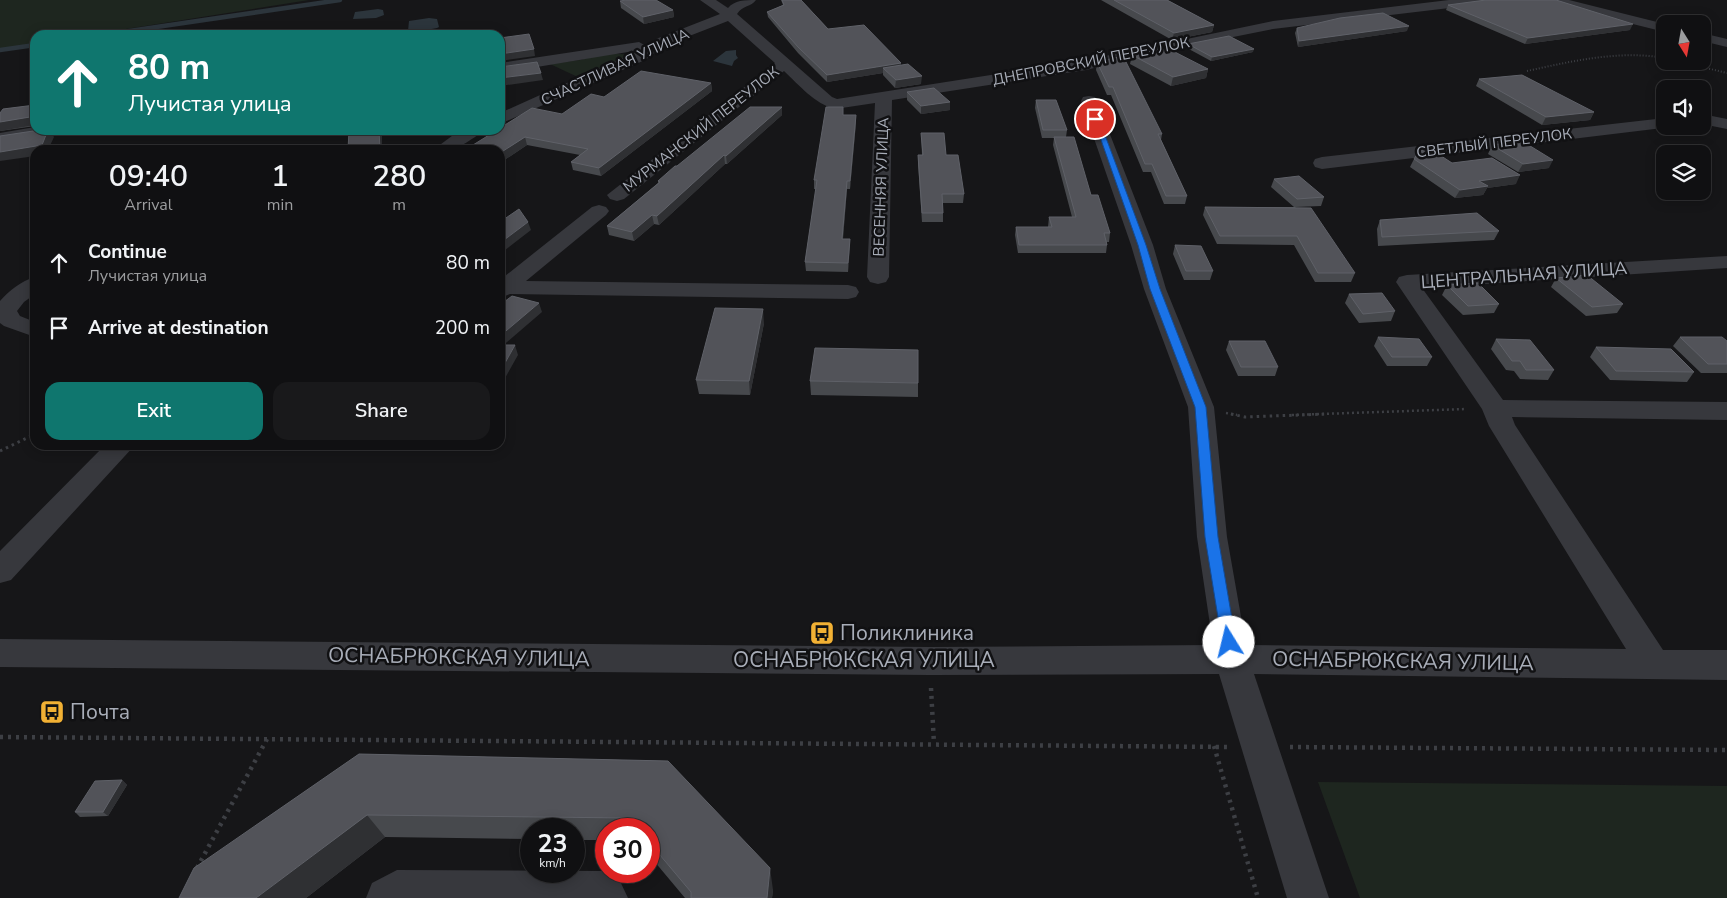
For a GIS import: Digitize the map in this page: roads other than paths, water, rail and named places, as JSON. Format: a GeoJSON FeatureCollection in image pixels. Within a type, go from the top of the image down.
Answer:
{"type":"FeatureCollection","features":[{"type":"Feature","properties":{"kind":"street","name":"ДНЕПРОВСКИЙ ПЕРЕУЛОК"},"geometry":{"type":"LineString","coordinates":[[707,0],[730,15],[826,100],[835,104],[1086,65],[1272,25],[1483,0]]}},
{"type":"Feature","properties":{"kind":"street","name":"СЧАСТЛИВАЯ УЛИЦА"},"geometry":{"type":"LineString","coordinates":[[505,117],[640,57],[661,42],[730,15],[737,4],[749,0]]}},
{"type":"Feature","properties":{"kind":"street"},"geometry":{"type":"LineString","coordinates":[[1553,0],[1656,26]]}},
{"type":"Feature","properties":{"kind":"street"},"geometry":{"type":"LineString","coordinates":[[1711,39],[1727,43]]}},
{"type":"Feature","properties":{"kind":"street"},"geometry":{"type":"LineString","coordinates":[[505,67],[574,58],[661,42]]}},
{"type":"Feature","properties":{"kind":"street","name":"МУРМАНСКИЙ ПЕРЕУЛОК"},"geometry":{"type":"LineString","coordinates":[[617,195],[785,63]]}},
{"type":"Feature","properties":{"kind":"street","name":"ВЕСЕННЯЯ УЛИЦА"},"geometry":{"type":"LineString","coordinates":[[878,277],[884,96]]}},
{"type":"Feature","properties":{"kind":"street"},"geometry":{"type":"LineString","coordinates":[[1089,101],[1142,245],[1155,289],[1201,407],[1212,537],[1232,659],[1308,898]]}},
{"type":"Feature","properties":{"kind":"street"},"geometry":{"type":"LineString","coordinates":[[1711,120],[1727,124]]}},
{"type":"Feature","properties":{"kind":"street","name":"СВЕТЛЫЙ ПЕРЕУЛОК"},"geometry":{"type":"LineString","coordinates":[[1322,163],[1656,124]]}},
{"type":"Feature","properties":{"kind":"street"},"geometry":{"type":"LineString","coordinates":[[0,138],[30,133]]}},
{"type":"Feature","properties":{"kind":"street"},"geometry":{"type":"LineString","coordinates":[[449,145],[463,135]]}},
{"type":"Feature","properties":{"kind":"street"},"geometry":{"type":"LineString","coordinates":[[505,287],[599,211]]}},
{"type":"Feature","properties":{"kind":"street","name":"ЦЕНТРАЛЬНАЯ УЛИЦА"},"geometry":{"type":"LineString","coordinates":[[1495,408],[1407,282],[1727,262]]}},
{"type":"Feature","properties":{"kind":"street"},"geometry":{"type":"LineString","coordinates":[[30,288],[16,298],[5,310],[6,316],[12,321],[30,328]]}},
{"type":"Feature","properties":{"kind":"street"},"geometry":{"type":"LineString","coordinates":[[505,289],[848,292]]}},
{"type":"Feature","properties":{"kind":"street"},"geometry":{"type":"LineString","coordinates":[[1654,664],[1502,426],[1495,408],[1727,411]]}},
{"type":"Feature","properties":{"kind":"street"},"geometry":{"type":"LineString","coordinates":[[0,571],[116,450]]}},
{"type":"Feature","properties":{"kind":"street","name":"ОСНАБРЮКСКАЯ УЛИЦА"},"geometry":{"type":"LineString","coordinates":[[0,653],[930,661],[1232,659],[1727,665]]}},
{"type":"Feature","properties":{"kind":"street"},"geometry":{"type":"LineString","coordinates":[[387,898],[397,891],[603,892],[607,898]]}},
{"type":"Feature","properties":{"kind":"waterway"},"geometry":{"type":"LineString","coordinates":[[136,30],[340,0]]}},
{"type":"Feature","properties":{"kind":"waterway"},"geometry":{"type":"LineString","coordinates":[[0,50],[30,46]]}},
{"type":"Feature","properties":{"kind":"place","name":"Поликлиника"},"geometry":{"type":"Point","coordinates":[822,633]}},
{"type":"Feature","properties":{"kind":"place","name":"Почта"},"geometry":{"type":"Point","coordinates":[52,712]}}]}
